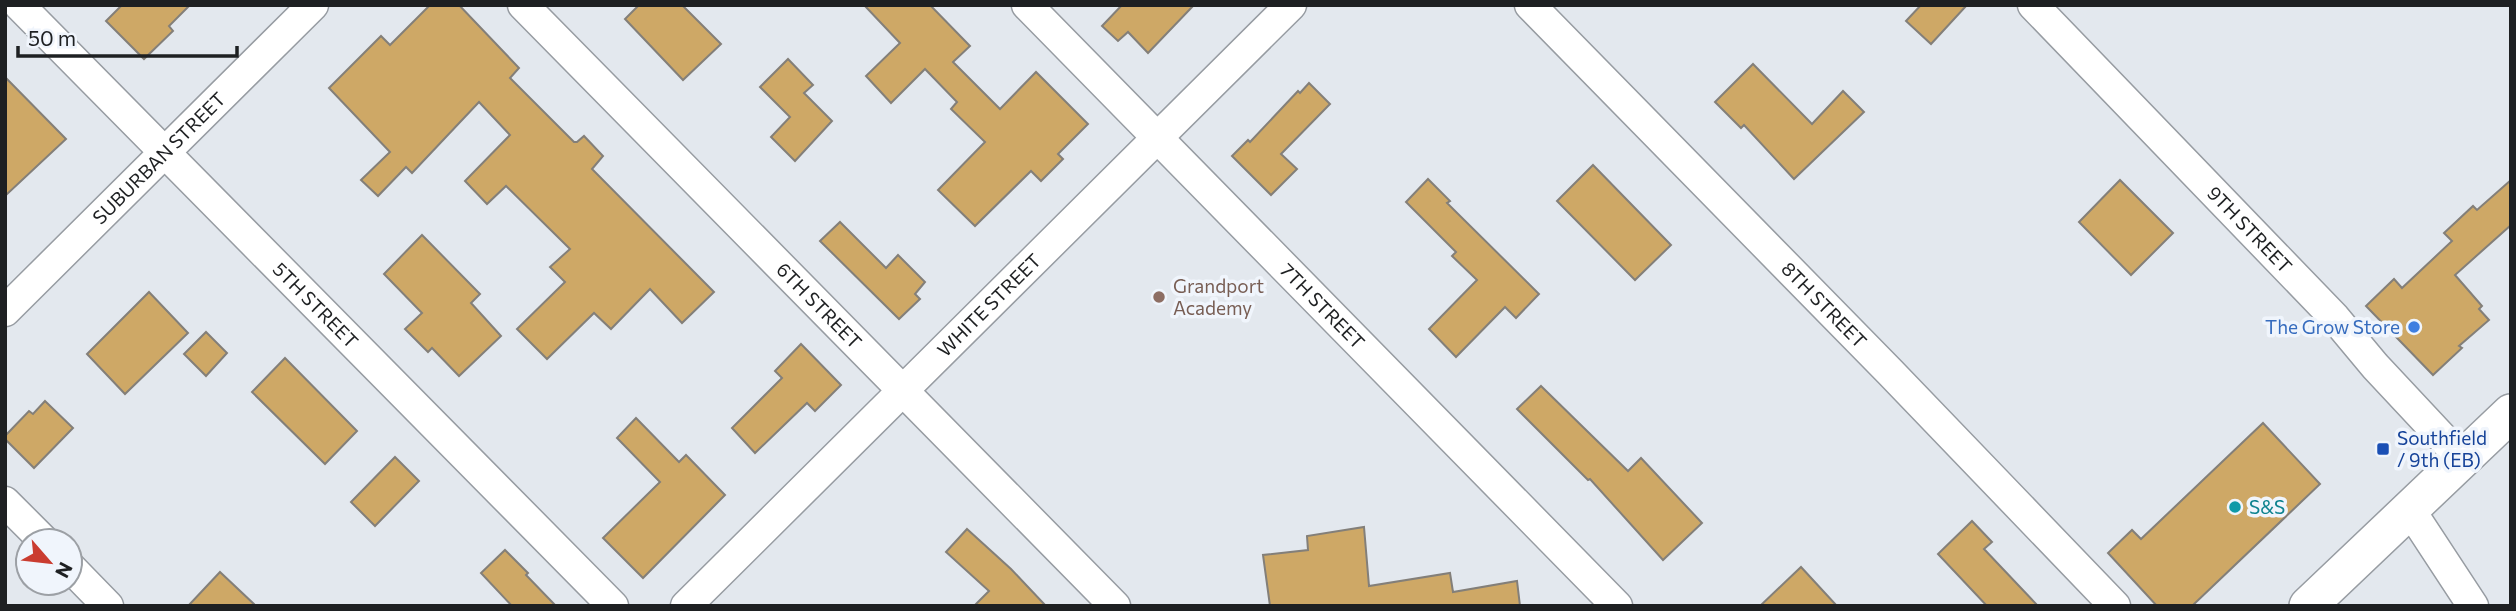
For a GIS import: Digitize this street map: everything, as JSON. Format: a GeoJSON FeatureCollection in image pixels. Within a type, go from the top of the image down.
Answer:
{"type":"FeatureCollection","features":[{"type":"Feature","properties":{"kind":"main road"},"geometry":{"type":"LineString","coordinates":[[2308,606],[2511,413]]}},
{"type":"Feature","properties":{"kind":"street","name":"5TH STREET"},"geometry":{"type":"LineString","coordinates":[[19,5],[613,606]]}},
{"type":"Feature","properties":{"kind":"street","name":"SUBURBAN STREET"},"geometry":{"type":"LineString","coordinates":[[5,311],[313,5]]}},
{"type":"Feature","properties":{"kind":"street","name":"6TH STREET"},"geometry":{"type":"LineString","coordinates":[[523,5],[1115,606]]}},
{"type":"Feature","properties":{"kind":"street","name":"7TH STREET"},"geometry":{"type":"LineString","coordinates":[[1027,5],[1617,606]]}},
{"type":"Feature","properties":{"kind":"street","name":"WHITE STREET"},"geometry":{"type":"LineString","coordinates":[[686,606],[1291,5]]}},
{"type":"Feature","properties":{"kind":"street","name":"8TH STREET"},"geometry":{"type":"LineString","coordinates":[[1530,5],[1881,362],[2115,606]]}},
{"type":"Feature","properties":{"kind":"street","name":"9TH STREET"},"geometry":{"type":"LineString","coordinates":[[2033,5],[2335,318],[2375,366],[2462,459]]}},
{"type":"Feature","properties":{"kind":"street"},"geometry":{"type":"LineString","coordinates":[[5,502],[30,527]]}},
{"type":"Feature","properties":{"kind":"street"},"geometry":{"type":"LineString","coordinates":[[2410,510],[2473,606]]}},
{"type":"Feature","properties":{"kind":"street"},"geometry":{"type":"LineString","coordinates":[[84,581],[108,606]]}},
{"type":"Feature","properties":{"kind":"building"},"geometry":{"type":"Polygon","coordinates":[[[122,5],[190,5],[169,26],[173,31],[144,59],[106,21],[122,5]]]}},
{"type":"Feature","properties":{"kind":"building"},"geometry":{"type":"Polygon","coordinates":[[[430,5],[459,5],[519,68],[510,78],[574,142],[584,136],[603,156],[592,169],[714,292],[682,323],[650,289],[611,329],[594,313],[547,359],[517,329],[565,282],[550,267],[570,249],[506,186],[487,204],[465,181],[510,135],[479,102],[412,173],[406,167],[378,196],[361,180],[390,152],[329,88],[381,36],[390,45],[430,5]]]}},
{"type":"Feature","properties":{"kind":"building"},"geometry":{"type":"Polygon","coordinates":[[[639,5],[682,5],[721,44],[683,80],[625,19],[639,5]]]}},
{"type":"Feature","properties":{"kind":"building"},"geometry":{"type":"Polygon","coordinates":[[[864,5],[930,5],[970,46],[953,62],[1000,109],[1036,72],[1088,124],[1058,154],[1063,159],[1041,181],[1031,171],[975,226],[938,190],[985,142],[951,109],[957,102],[925,69],[891,103],[866,76],[900,43],[864,5]]]}},
{"type":"Feature","properties":{"kind":"building"},"geometry":{"type":"Polygon","coordinates":[[[1122,5],[1194,5],[1148,53],[1128,32],[1118,41],[1102,26],[1122,5]]]}},
{"type":"Feature","properties":{"kind":"building"},"geometry":{"type":"Polygon","coordinates":[[[1921,5],[1967,5],[1931,44],[1906,21],[1921,5]]]}},
{"type":"Feature","properties":{"kind":"building"},"geometry":{"type":"Polygon","coordinates":[[[788,59],[813,85],[804,93],[832,121],[795,161],[771,137],[790,117],[760,87],[788,59]]]}},
{"type":"Feature","properties":{"kind":"building"},"geometry":{"type":"Polygon","coordinates":[[[1753,64],[1812,124],[1843,91],[1864,112],[1794,179],[1744,125],[1741,128],[1715,102],[1753,64]]]}},
{"type":"Feature","properties":{"kind":"building"},"geometry":{"type":"Polygon","coordinates":[[[5,77],[66,139],[5,196],[5,77]]]}},
{"type":"Feature","properties":{"kind":"building"},"geometry":{"type":"Polygon","coordinates":[[[1309,83],[1330,104],[1281,154],[1297,169],[1271,195],[1232,156],[1248,140],[1250,142],[1298,91],[1300,93],[1309,83]]]}},
{"type":"Feature","properties":{"kind":"building"},"geometry":{"type":"Polygon","coordinates":[[[1593,165],[1671,245],[1635,280],[1557,201],[1593,165]]]}},
{"type":"Feature","properties":{"kind":"building"},"geometry":{"type":"Polygon","coordinates":[[[1428,179],[1450,201],[1447,203],[1539,294],[1516,318],[1505,307],[1456,357],[1429,329],[1477,280],[1452,256],[1456,252],[1406,202],[1428,179]]]}},
{"type":"Feature","properties":{"kind":"building"},"geometry":{"type":"Polygon","coordinates":[[[2120,180],[2173,233],[2131,275],[2079,222],[2120,180]]]}},
{"type":"Feature","properties":{"kind":"building"},"geometry":{"type":"Polygon","coordinates":[[[2511,180],[2511,225],[2455,275],[2482,306],[2479,309],[2489,320],[2459,346],[2462,348],[2433,375],[2366,306],[2394,279],[2402,288],[2452,241],[2444,233],[2473,206],[2477,210],[2511,180]]]}},
{"type":"Feature","properties":{"kind":"building"},"geometry":{"type":"Polygon","coordinates":[[[840,222],[886,268],[898,255],[925,282],[915,294],[920,299],[899,319],[820,241],[840,222]]]}},
{"type":"Feature","properties":{"kind":"building"},"geometry":{"type":"Polygon","coordinates":[[[422,235],[480,294],[471,303],[501,336],[459,376],[432,348],[428,352],[405,329],[422,313],[384,274],[422,235]]]}},
{"type":"Feature","properties":{"kind":"building"},"geometry":{"type":"Polygon","coordinates":[[[149,292],[188,333],[125,394],[87,354],[149,292]]]}},
{"type":"Feature","properties":{"kind":"building"},"geometry":{"type":"Polygon","coordinates":[[[206,332],[227,353],[206,376],[184,354],[206,332]]]}},
{"type":"Feature","properties":{"kind":"building"},"geometry":{"type":"Polygon","coordinates":[[[801,344],[841,385],[815,411],[807,403],[755,453],[732,428],[782,378],[775,371],[801,344]]]}},
{"type":"Feature","properties":{"kind":"building"},"geometry":{"type":"Polygon","coordinates":[[[285,358],[357,431],[325,464],[252,392],[285,358]]]}},
{"type":"Feature","properties":{"kind":"building"},"geometry":{"type":"Polygon","coordinates":[[[1541,386],[1628,471],[1641,458],[1702,523],[1663,560],[1590,479],[1588,480],[1517,409],[1541,386]]]}},
{"type":"Feature","properties":{"kind":"building"},"geometry":{"type":"Polygon","coordinates":[[[45,401],[73,428],[34,468],[5,436],[29,411],[33,414],[45,401]]]}},
{"type":"Feature","properties":{"kind":"building"},"geometry":{"type":"Polygon","coordinates":[[[636,418],[679,462],[686,455],[725,495],[643,578],[603,538],[660,482],[617,438],[636,418]]]}},
{"type":"Feature","properties":{"kind":"building","name":"S&S"},"geometry":{"type":"Polygon","coordinates":[[[2263,423],[2320,484],[2192,606],[2157,606],[2108,553],[2132,530],[2141,539],[2263,423]]]}},
{"type":"Feature","properties":{"kind":"building"},"geometry":{"type":"Polygon","coordinates":[[[395,457],[419,481],[375,526],[351,502],[395,457]]]}},
{"type":"Feature","properties":{"kind":"building"},"geometry":{"type":"Polygon","coordinates":[[[1972,521],[1992,542],[1984,549],[2038,606],[1987,606],[1938,554],[1972,521]]]}},
{"type":"Feature","properties":{"kind":"building"},"geometry":{"type":"Polygon","coordinates":[[[1364,527],[1369,586],[1450,573],[1453,592],[1517,581],[1520,606],[1270,606],[1263,555],[1308,550],[1307,536],[1364,527]]]}},
{"type":"Feature","properties":{"kind":"building"},"geometry":{"type":"Polygon","coordinates":[[[967,529],[1046,606],[974,606],[989,591],[946,552],[967,529]]]}},
{"type":"Feature","properties":{"kind":"building"},"geometry":{"type":"Polygon","coordinates":[[[505,550],[556,606],[512,606],[481,573],[505,550]]]}},
{"type":"Feature","properties":{"kind":"building"},"geometry":{"type":"Polygon","coordinates":[[[1801,567],[1837,606],[1760,606],[1801,567]]]}},
{"type":"Feature","properties":{"kind":"building"},"geometry":{"type":"Polygon","coordinates":[[[220,572],[256,606],[188,606],[220,572]]]}},
{"type":"Feature","properties":{"kind":"place","name":"Grandport Academy"},"geometry":{"type":"Point","coordinates":[1159,297]}},
{"type":"Feature","properties":{"kind":"place","name":"The Grow Store"},"geometry":{"type":"Point","coordinates":[2414,327]}},
{"type":"Feature","properties":{"kind":"place","name":"Southfield / 9th (EB)"},"geometry":{"type":"Point","coordinates":[2383,449]}},
{"type":"Feature","properties":{"kind":"place","name":"S&S"},"geometry":{"type":"Point","coordinates":[2235,507]}}]}
